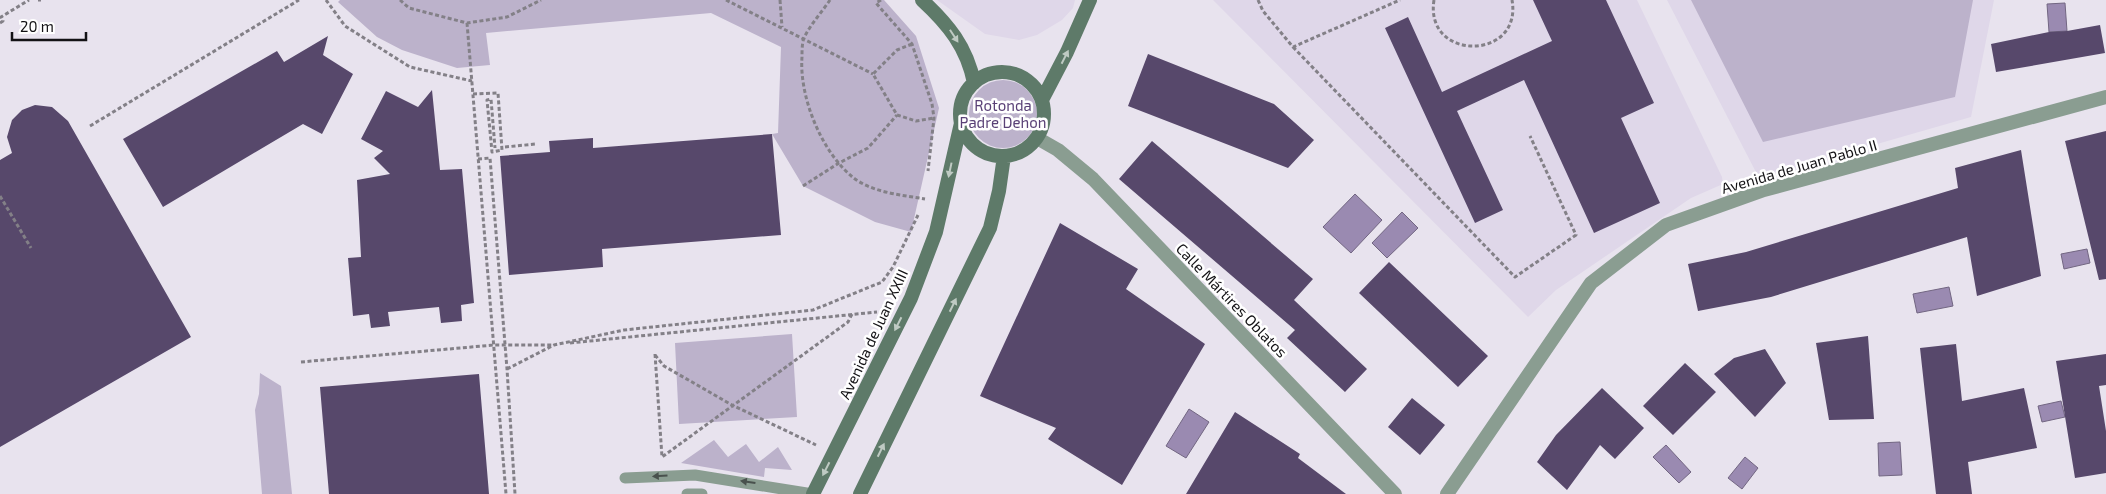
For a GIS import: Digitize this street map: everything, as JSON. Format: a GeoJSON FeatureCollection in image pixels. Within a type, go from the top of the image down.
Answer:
{"type":"FeatureCollection","features":[{"type":"Feature","properties":{"kind":"main road"},"geometry":{"type":"LineString","coordinates":[[922,0],[945,22],[963,49],[974,83]]}},
{"type":"Feature","properties":{"kind":"main road"},"geometry":{"type":"LineString","coordinates":[[1042,100],[1068,52],[1090,0]]}},
{"type":"Feature","properties":{"kind":"main road"},"geometry":{"type":"LineString","coordinates":[[1000,72],[1014,73],[1026,79],[1036,88],[1042,100],[1044,119],[1037,138],[1028,148],[1016,154],[1004,156],[989,154],[976,147],[966,136],[961,123],[960,108],[965,94],[974,83],[986,75],[1000,72]]}},
{"type":"Feature","properties":{"kind":"main road","name":"Avenida de Juan XXIII"},"geometry":{"type":"LineString","coordinates":[[813,494],[911,298],[936,232],[961,123]]}},
{"type":"Feature","properties":{"kind":"main road"},"geometry":{"type":"LineString","coordinates":[[860,494],[990,228],[999,191],[1004,156]]}},
{"type":"Feature","properties":{"kind":"street","name":"Avenida de Juan Pablo II"},"geometry":{"type":"LineString","coordinates":[[1447,494],[1591,283],[1666,225],[1764,190],[2106,97]]}},
{"type":"Feature","properties":{"kind":"street","name":"Calle Mártires Oblatos"},"geometry":{"type":"LineString","coordinates":[[1037,138],[1058,150],[1092,179],[1395,494]]}},
{"type":"Feature","properties":{"kind":"lane"},"geometry":{"type":"LineString","coordinates":[[625,478],[695,474],[813,494]]}},
{"type":"Feature","properties":{"kind":"lane"},"geometry":{"type":"LineString","coordinates":[[687,494],[702,494]]}},
{"type":"Feature","properties":{"kind":"path"},"geometry":{"type":"LineString","coordinates":[[0,23],[3,21],[1,17],[29,0]]}},
{"type":"Feature","properties":{"kind":"path"},"geometry":{"type":"LineString","coordinates":[[90,126],[299,0]]}},
{"type":"Feature","properties":{"kind":"path"},"geometry":{"type":"LineString","coordinates":[[326,0],[345,26],[410,67],[472,80]]}},
{"type":"Feature","properties":{"kind":"path"},"geometry":{"type":"LineString","coordinates":[[400,0],[409,8],[467,23],[507,17],[541,0]]}},
{"type":"Feature","properties":{"kind":"path"},"geometry":{"type":"LineString","coordinates":[[726,0],[873,74],[897,115],[916,121],[934,118]]}},
{"type":"Feature","properties":{"kind":"path"},"geometry":{"type":"LineString","coordinates":[[780,0],[782,28]]}},
{"type":"Feature","properties":{"kind":"path"},"geometry":{"type":"LineString","coordinates":[[830,0],[803,39],[801,72],[806,101],[816,127],[839,163],[856,179],[884,192],[925,199]]}},
{"type":"Feature","properties":{"kind":"path"},"geometry":{"type":"LineString","coordinates":[[881,0],[876,3],[912,44],[932,104],[934,118],[928,172]]}},
{"type":"Feature","properties":{"kind":"path"},"geometry":{"type":"LineString","coordinates":[[1258,0],[1263,10],[1293,47],[1515,277],[1576,236],[1530,136]]}},
{"type":"Feature","properties":{"kind":"path"},"geometry":{"type":"LineString","coordinates":[[1293,47],[1400,0]]}},
{"type":"Feature","properties":{"kind":"path"},"geometry":{"type":"LineString","coordinates":[[1434,0],[1434,16],[1439,29],[1453,42],[1472,47],[1484,46],[1496,40],[1505,31],[1511,20],[1512,0]]}},
{"type":"Feature","properties":{"kind":"path"},"geometry":{"type":"LineString","coordinates":[[467,23],[506,494]]}},
{"type":"Feature","properties":{"kind":"path"},"geometry":{"type":"LineString","coordinates":[[873,74],[897,50],[912,44]]}},
{"type":"Feature","properties":{"kind":"path"},"geometry":{"type":"LineString","coordinates":[[473,94],[498,93],[502,150],[492,152],[488,100],[491,99],[495,148]]}},
{"type":"Feature","properties":{"kind":"path"},"geometry":{"type":"LineString","coordinates":[[803,186],[839,163],[868,148],[897,115]]}},
{"type":"Feature","properties":{"kind":"path"},"geometry":{"type":"LineString","coordinates":[[505,147],[536,144]]}},
{"type":"Feature","properties":{"kind":"path"},"geometry":{"type":"LineString","coordinates":[[478,159],[490,158],[515,494]]}},
{"type":"Feature","properties":{"kind":"path"},"geometry":{"type":"LineString","coordinates":[[507,369],[554,345],[624,330],[813,310],[882,282],[900,254],[925,199],[926,190]]}},
{"type":"Feature","properties":{"kind":"path"},"geometry":{"type":"LineString","coordinates":[[0,196],[31,248]]}},
{"type":"Feature","properties":{"kind":"path"},"geometry":{"type":"LineString","coordinates":[[300,362],[494,345],[554,345],[878,312]]}},
{"type":"Feature","properties":{"kind":"path"},"geometry":{"type":"LineString","coordinates":[[834,452],[732,405],[664,366],[655,354],[662,456],[732,405],[848,322],[852,314]]}},
{"type":"Feature","properties":{"kind":"shaded area"},"geometry":{"type":"Polygon","coordinates":[[[937,0],[1075,0],[1073,8],[1062,20],[1037,35],[1019,40],[985,34],[937,0]]]}},
{"type":"Feature","properties":{"kind":"shaded area"},"geometry":{"type":"Polygon","coordinates":[[[1213,0],[1637,0],[1722,177],[1723,184],[1691,198],[1556,290],[1528,317],[1213,0]]]}},
{"type":"Feature","properties":{"kind":"shaded area"},"geometry":{"type":"Polygon","coordinates":[[[1667,0],[1994,0],[1971,117],[1759,178],[1667,0]]]}},
{"type":"Feature","properties":{"kind":"shaded area"},"geometry":{"type":"Polygon","coordinates":[[[2065,3],[2067,31],[2049,32],[2047,4],[2065,3]]]}},
{"type":"Feature","properties":{"kind":"shaded area"},"geometry":{"type":"Polygon","coordinates":[[[1355,194],[1382,220],[1351,253],[1323,227],[1355,194]]]}},
{"type":"Feature","properties":{"kind":"shaded area"},"geometry":{"type":"Polygon","coordinates":[[[1402,212],[1418,228],[1387,258],[1372,243],[1402,212]]]}},
{"type":"Feature","properties":{"kind":"shaded area"},"geometry":{"type":"Polygon","coordinates":[[[2087,249],[2090,263],[2064,269],[2061,254],[2087,249]]]}},
{"type":"Feature","properties":{"kind":"shaded area"},"geometry":{"type":"Polygon","coordinates":[[[1949,287],[1953,306],[1917,313],[1913,294],[1949,287]]]}},
{"type":"Feature","properties":{"kind":"shaded area"},"geometry":{"type":"Polygon","coordinates":[[[2061,401],[2065,417],[2042,422],[2038,406],[2061,401]]]}},
{"type":"Feature","properties":{"kind":"shaded area"},"geometry":{"type":"Polygon","coordinates":[[[1189,409],[1209,422],[1186,458],[1166,446],[1189,409]]]}},
{"type":"Feature","properties":{"kind":"shaded area"},"geometry":{"type":"Polygon","coordinates":[[[1900,442],[1902,475],[1879,476],[1878,443],[1900,442]]]}},
{"type":"Feature","properties":{"kind":"shaded area"},"geometry":{"type":"Polygon","coordinates":[[[1666,445],[1691,472],[1679,483],[1653,457],[1666,445]]]}},
{"type":"Feature","properties":{"kind":"shaded area"},"geometry":{"type":"Polygon","coordinates":[[[1745,457],[1758,468],[1742,489],[1728,478],[1745,457]]]}},
{"type":"Feature","properties":{"kind":"green space"},"geometry":{"type":"Polygon","coordinates":[[[340,0],[884,0],[916,36],[939,108],[911,232],[875,222],[803,186],[772,134],[778,133],[781,47],[711,13],[486,33],[490,65],[457,68],[402,50],[377,37],[338,2],[340,0]]]}},
{"type":"Feature","properties":{"kind":"green space"},"geometry":{"type":"Polygon","coordinates":[[[1691,0],[1973,0],[1955,97],[1763,142],[1691,0]]]}},
{"type":"Feature","properties":{"kind":"green space","name":"Rotonda Padre Dehon"},"geometry":{"type":"Polygon","coordinates":[[[1003,80],[1016,83],[1027,90],[1034,101],[1037,114],[1034,127],[1027,138],[1016,145],[1003,148],[990,145],[979,138],[972,127],[969,114],[972,101],[979,90],[990,83],[1003,80]]]}},
{"type":"Feature","properties":{"kind":"green space"},"geometry":{"type":"Polygon","coordinates":[[[792,334],[797,417],[679,424],[675,343],[792,334]]]}},
{"type":"Feature","properties":{"kind":"green space"},"geometry":{"type":"Polygon","coordinates":[[[260,373],[281,386],[292,494],[262,494],[255,410],[259,394],[260,373]]]}},
{"type":"Feature","properties":{"kind":"green space"},"geometry":{"type":"Polygon","coordinates":[[[714,440],[728,457],[746,444],[759,462],[778,447],[792,470],[765,468],[764,477],[681,463],[714,440]]]}},
{"type":"Feature","properties":{"kind":"building"},"geometry":{"type":"Polygon","coordinates":[[[1533,0],[1606,0],[1654,103],[1621,118],[1660,203],[1594,233],[1524,80],[1457,111],[1503,210],[1475,223],[1385,28],[1408,17],[1442,92],[1552,41],[1533,0]]]}},
{"type":"Feature","properties":{"kind":"building"},"geometry":{"type":"Polygon","coordinates":[[[2100,25],[2105,53],[1996,72],[1991,44],[2049,32],[2100,25]]]}},
{"type":"Feature","properties":{"kind":"building"},"geometry":{"type":"Polygon","coordinates":[[[328,36],[323,55],[353,74],[322,134],[303,124],[163,207],[123,139],[277,51],[284,62],[328,36]]]}},
{"type":"Feature","properties":{"kind":"building"},"geometry":{"type":"Polygon","coordinates":[[[1148,54],[1274,104],[1314,140],[1288,168],[1128,106],[1148,54]]]}},
{"type":"Feature","properties":{"kind":"building"},"geometry":{"type":"Polygon","coordinates":[[[432,90],[440,170],[462,169],[474,303],[461,305],[462,321],[441,323],[439,307],[388,312],[390,326],[371,328],[369,314],[353,316],[348,258],[361,257],[357,180],[390,174],[374,158],[383,151],[361,139],[386,91],[418,107],[432,90]]]}},
{"type":"Feature","properties":{"kind":"building"},"geometry":{"type":"Polygon","coordinates":[[[35,105],[52,107],[68,121],[191,337],[0,447],[0,160],[12,153],[7,137],[12,120],[22,110],[35,105]]]}},
{"type":"Feature","properties":{"kind":"building"},"geometry":{"type":"Polygon","coordinates":[[[2106,131],[2106,279],[2099,280],[2065,141],[2106,131]]]}},
{"type":"Feature","properties":{"kind":"building"},"geometry":{"type":"Polygon","coordinates":[[[772,134],[781,235],[602,249],[603,267],[509,275],[500,156],[550,152],[549,141],[593,138],[593,148],[772,134]]]}},
{"type":"Feature","properties":{"kind":"building"},"geometry":{"type":"Polygon","coordinates":[[[1152,141],[1313,279],[1294,300],[1367,369],[1345,392],[1287,338],[1295,330],[1119,179],[1152,141]]]}},
{"type":"Feature","properties":{"kind":"building"},"geometry":{"type":"Polygon","coordinates":[[[2021,150],[2041,276],[1977,296],[1967,237],[1771,297],[1698,311],[1688,264],[1746,252],[1958,188],[1955,168],[2021,150]]]}},
{"type":"Feature","properties":{"kind":"building"},"geometry":{"type":"Polygon","coordinates":[[[1060,223],[1138,269],[1126,289],[1205,344],[1122,485],[1048,439],[1056,428],[980,396],[1060,223]]]}},
{"type":"Feature","properties":{"kind":"building"},"geometry":{"type":"Polygon","coordinates":[[[1389,262],[1488,356],[1458,387],[1359,293],[1389,262]]]}},
{"type":"Feature","properties":{"kind":"building"},"geometry":{"type":"Polygon","coordinates":[[[1868,336],[1874,419],[1829,420],[1816,343],[1868,336]]]}},
{"type":"Feature","properties":{"kind":"building"},"geometry":{"type":"Polygon","coordinates":[[[1956,344],[1962,401],[2024,388],[2037,448],[1968,462],[1972,494],[1936,494],[1920,348],[1956,344]]]}},
{"type":"Feature","properties":{"kind":"building"},"geometry":{"type":"Polygon","coordinates":[[[1765,349],[1786,383],[1755,417],[1714,374],[1734,358],[1765,349]]]}},
{"type":"Feature","properties":{"kind":"building"},"geometry":{"type":"Polygon","coordinates":[[[2106,354],[2106,385],[2099,386],[2106,431],[2106,473],[2075,478],[2056,361],[2106,354]]]}},
{"type":"Feature","properties":{"kind":"building"},"geometry":{"type":"Polygon","coordinates":[[[1685,363],[1716,392],[1673,435],[1643,406],[1685,363]]]}},
{"type":"Feature","properties":{"kind":"building"},"geometry":{"type":"Polygon","coordinates":[[[479,374],[489,494],[329,494],[320,387],[479,374]]]}},
{"type":"Feature","properties":{"kind":"building"},"geometry":{"type":"Polygon","coordinates":[[[1602,388],[1644,428],[1615,459],[1600,445],[1567,490],[1537,462],[1556,435],[1602,388]]]}},
{"type":"Feature","properties":{"kind":"building"},"geometry":{"type":"Polygon","coordinates":[[[1412,398],[1445,425],[1420,455],[1388,427],[1412,398]]]}},
{"type":"Feature","properties":{"kind":"building"},"geometry":{"type":"Polygon","coordinates":[[[1235,412],[1300,454],[1298,458],[1346,494],[1186,494],[1235,412]]]}}]}
